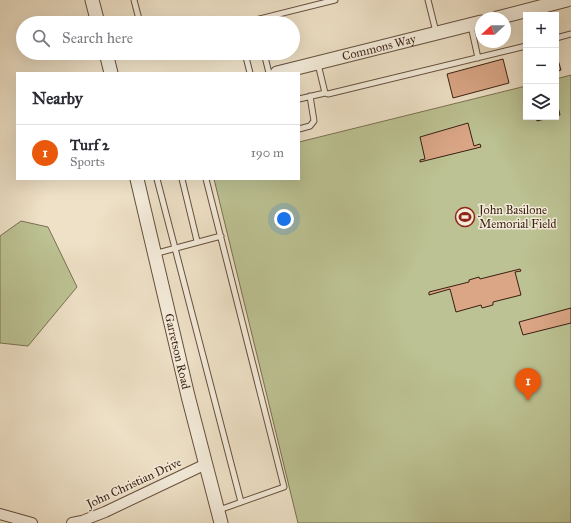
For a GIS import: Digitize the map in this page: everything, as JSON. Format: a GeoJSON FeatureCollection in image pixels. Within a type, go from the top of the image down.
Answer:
{"type":"FeatureCollection","features":[{"type":"Feature","properties":{"kind":"street"},"geometry":{"type":"LineString","coordinates":[[92,0],[96,16]]}},
{"type":"Feature","properties":{"kind":"street"},"geometry":{"type":"LineString","coordinates":[[511,14],[567,0]]}},
{"type":"Feature","properties":{"kind":"street","name":"Commons Way"},"geometry":{"type":"LineString","coordinates":[[281,72],[475,23]]}},
{"type":"Feature","properties":{"kind":"street"},"geometry":{"type":"LineString","coordinates":[[108,60],[111,72]]}},
{"type":"Feature","properties":{"kind":"street","name":"Garretson Road"},"geometry":{"type":"LineString","coordinates":[[137,180],[219,517]]}},
{"type":"Feature","properties":{"kind":"street","name":"John Christian Drive"},"geometry":{"type":"LineString","coordinates":[[72,523],[82,521],[105,512],[206,464]]}},
{"type":"Feature","properties":{"kind":"street"},"geometry":{"type":"LineString","coordinates":[[0,514],[32,523]]}},
{"type":"Feature","properties":{"kind":"lane"},"geometry":{"type":"LineString","coordinates":[[134,0],[138,16]]}},
{"type":"Feature","properties":{"kind":"lane"},"geometry":{"type":"LineString","coordinates":[[277,16],[335,0]]}},
{"type":"Feature","properties":{"kind":"lane"},"geometry":{"type":"LineString","coordinates":[[428,0],[436,32]]}},
{"type":"Feature","properties":{"kind":"lane"},"geometry":{"type":"LineString","coordinates":[[559,37],[571,34]]}},
{"type":"Feature","properties":{"kind":"lane"},"geometry":{"type":"LineString","coordinates":[[300,99],[325,93],[328,94],[523,47]]}},
{"type":"Feature","properties":{"kind":"lane"},"geometry":{"type":"LineString","coordinates":[[477,48],[478,58]]}},
{"type":"Feature","properties":{"kind":"lane"},"geometry":{"type":"LineString","coordinates":[[247,60],[250,72]]}},
{"type":"Feature","properties":{"kind":"lane"},"geometry":{"type":"LineString","coordinates":[[266,60],[269,72]]}},
{"type":"Feature","properties":{"kind":"lane"},"geometry":{"type":"LineString","coordinates":[[318,63],[325,93]]}},
{"type":"Feature","properties":{"kind":"lane"},"geometry":{"type":"LineString","coordinates":[[300,129],[310,126],[314,121],[310,96]]}},
{"type":"Feature","properties":{"kind":"lane"},"geometry":{"type":"LineString","coordinates":[[157,180],[241,502]]}},
{"type":"Feature","properties":{"kind":"lane"},"geometry":{"type":"LineString","coordinates":[[182,180],[197,242]]}},
{"type":"Feature","properties":{"kind":"lane"},"geometry":{"type":"LineString","coordinates":[[206,180],[284,487],[241,502],[219,517]]}},
{"type":"Feature","properties":{"kind":"lane"},"geometry":{"type":"LineString","coordinates":[[154,254],[221,236]]}},
{"type":"Feature","properties":{"kind":"green space"},"geometry":{"type":"Polygon","coordinates":[[[571,75],[571,523],[298,523],[214,180],[300,180],[300,142],[523,87],[523,120],[559,120],[559,78],[571,75]]]}},
{"type":"Feature","properties":{"kind":"green space"},"geometry":{"type":"Polygon","coordinates":[[[21,221],[48,227],[77,287],[28,346],[0,343],[0,236],[21,221]]]}},
{"type":"Feature","properties":{"kind":"building"},"geometry":{"type":"Polygon","coordinates":[[[503,59],[509,83],[453,98],[447,74],[503,59]]]}},
{"type":"Feature","properties":{"kind":"building"},"geometry":{"type":"Polygon","coordinates":[[[468,123],[474,146],[480,144],[481,147],[420,162],[420,160],[425,159],[420,137],[468,123]]]}},
{"type":"Feature","properties":{"kind":"building"},"geometry":{"type":"Polygon","coordinates":[[[520,269],[521,271],[515,272],[521,295],[493,302],[493,305],[482,308],[481,305],[456,312],[450,289],[429,295],[429,292],[469,282],[469,280],[479,277],[480,279],[520,269]]]}},
{"type":"Feature","properties":{"kind":"building"},"geometry":{"type":"Polygon","coordinates":[[[571,308],[571,323],[523,335],[519,322],[571,308]]]}},
{"type":"Feature","properties":{"kind":"place","name":"John Basilone Memorial Field"},"geometry":{"type":"Point","coordinates":[465,217]}},
{"type":"Feature","properties":{"kind":"place","name":"Turf 2"},"geometry":{"type":"Point","coordinates":[528,401]}}]}
